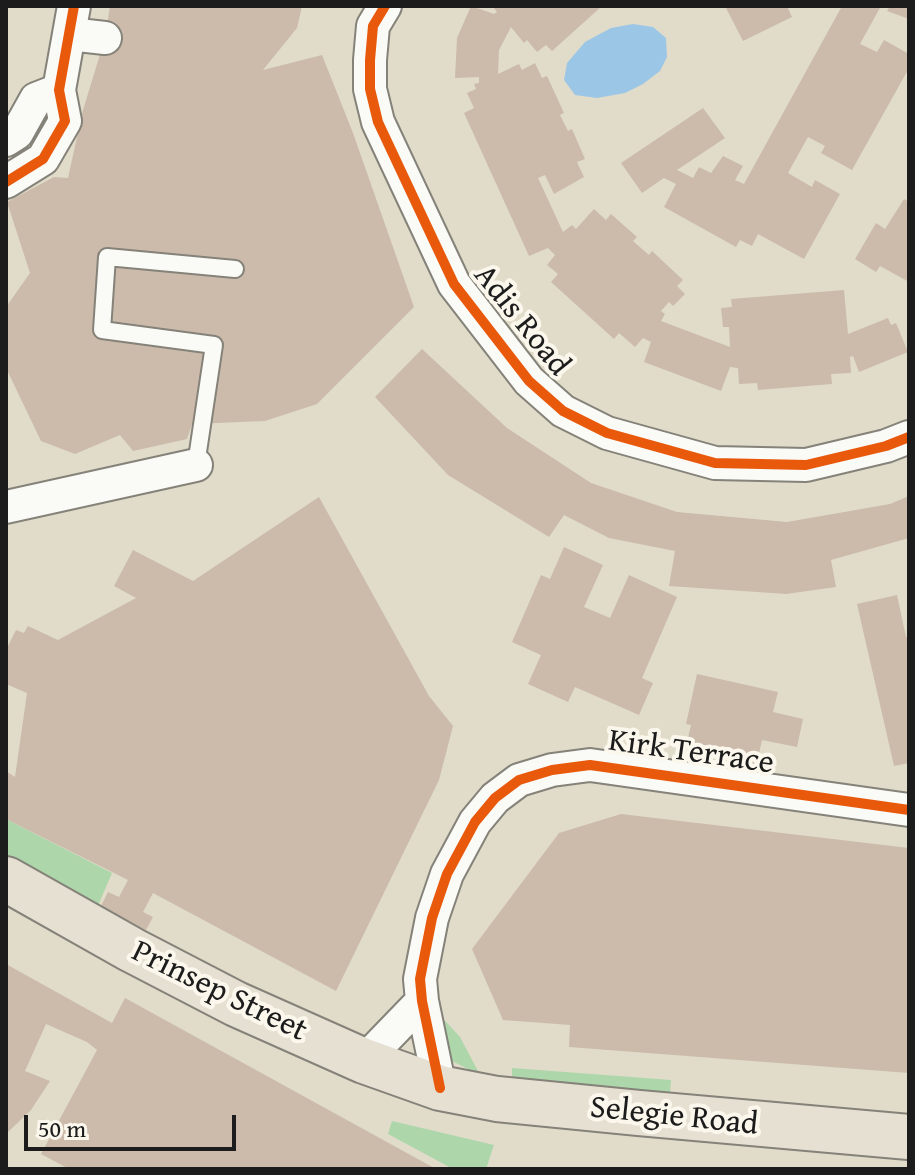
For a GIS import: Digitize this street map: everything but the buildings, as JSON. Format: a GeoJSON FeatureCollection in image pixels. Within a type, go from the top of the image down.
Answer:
{"type":"FeatureCollection","features":[{"type":"Feature","properties":{"kind":"main road","name":"Prinsep Street"},"geometry":{"type":"LineString","coordinates":[[6,879],[236,1004],[364,1061],[440,1088]]}},
{"type":"Feature","properties":{"kind":"main road","name":"Selegie Road"},"geometry":{"type":"LineString","coordinates":[[440,1088],[497,1099],[751,1125],[909,1137]]}},
{"type":"Feature","properties":{"kind":"street","name":"Adis Road"},"geometry":{"type":"LineString","coordinates":[[385,6],[373,26],[370,60],[370,89],[378,122],[454,284],[529,381],[563,411],[607,433],[715,463],[806,465],[886,446],[909,437]]}},
{"type":"Feature","properties":{"kind":"street"},"geometry":{"type":"LineString","coordinates":[[6,182],[43,159],[65,121],[59,90],[72,20],[105,38]]}},
{"type":"Feature","properties":{"kind":"street"},"geometry":{"type":"LineString","coordinates":[[6,140],[17,133],[36,99],[59,90]]}},
{"type":"Feature","properties":{"kind":"street"},"geometry":{"type":"LineString","coordinates":[[6,507],[196,465]]}},
{"type":"Feature","properties":{"kind":"street","name":"Kirk Terrace"},"geometry":{"type":"LineString","coordinates":[[440,1088],[420,979],[432,918],[447,874],[475,822],[495,798],[519,780],[552,770],[590,765],[909,810]]}},
{"type":"Feature","properties":{"kind":"street"},"geometry":{"type":"LineString","coordinates":[[364,1061],[422,1001]]}},
{"type":"Feature","properties":{"kind":"lane"},"geometry":{"type":"LineString","coordinates":[[196,465],[214,345],[102,330],[107,257],[235,269]]}},
{"type":"Feature","properties":{"kind":"green space"},"geometry":{"type":"Polygon","coordinates":[[[6,819],[112,873],[97,908],[6,861],[6,819]]]}},
{"type":"Feature","properties":{"kind":"green space"},"geometry":{"type":"Polygon","coordinates":[[[437,1012],[460,1037],[480,1075],[448,1059],[437,1012]]]}},
{"type":"Feature","properties":{"kind":"green space"},"geometry":{"type":"Polygon","coordinates":[[[512,1068],[671,1080],[670,1093],[512,1081],[512,1068]]]}},
{"type":"Feature","properties":{"kind":"green space"},"geometry":{"type":"Polygon","coordinates":[[[392,1121],[494,1145],[486,1169],[453,1169],[388,1134],[392,1121]]]}},
{"type":"Feature","properties":{"kind":"water"},"geometry":{"type":"Polygon","coordinates":[[[633,24],[653,27],[666,38],[667,57],[660,71],[625,93],[597,98],[575,95],[564,80],[567,63],[585,42],[611,28],[633,24]]]}},
{"type":"Feature","properties":{"kind":"cycle path"},"geometry":{"type":"LineString","coordinates":[[6,182],[43,159],[65,121],[59,90],[74,6]]}},
{"type":"Feature","properties":{"kind":"cycle path"},"geometry":{"type":"LineString","coordinates":[[385,6],[373,26],[370,60],[370,89],[378,122],[454,284],[529,381],[563,411],[607,433],[715,463],[806,465],[886,446],[909,437]]}},
{"type":"Feature","properties":{"kind":"cycle path"},"geometry":{"type":"LineString","coordinates":[[440,1088],[420,979],[432,918],[447,874],[475,822],[495,798],[519,780],[552,770],[590,765],[909,810]]}}]}
